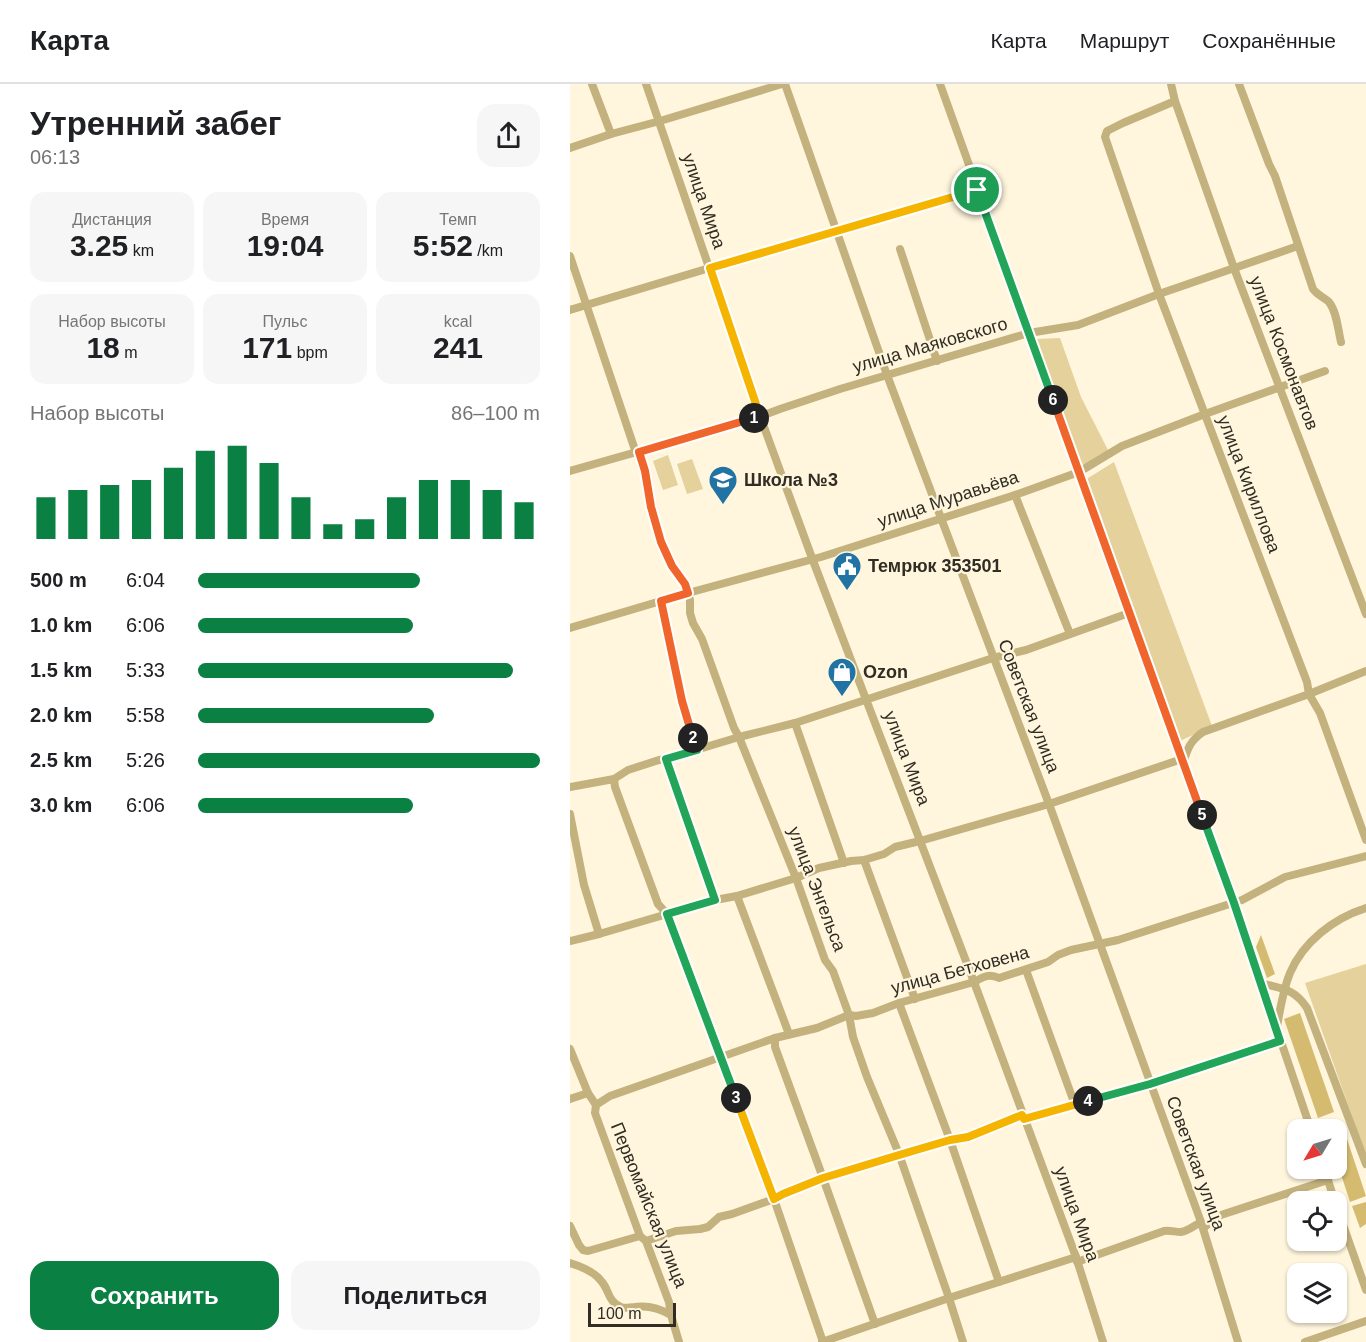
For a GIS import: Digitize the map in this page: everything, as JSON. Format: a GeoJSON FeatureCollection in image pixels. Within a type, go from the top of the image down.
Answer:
{"type":"FeatureCollection","features":[{"type":"Feature","properties":{"kind":"street"},"geometry":{"type":"LineString","coordinates":[[592,84],[611,134]]}},
{"type":"Feature","properties":{"kind":"street","name":"улица Мира"},"geometry":{"type":"LineString","coordinates":[[646,84],[760,416],[974,982],[1076,1260],[1103,1342]]}},
{"type":"Feature","properties":{"kind":"street"},"geometry":{"type":"LineString","coordinates":[[570,148],[783,84]]}},
{"type":"Feature","properties":{"kind":"street","name":"Советская улица"},"geometry":{"type":"LineString","coordinates":[[783,84],[887,375],[1100,944],[1202,1225],[1238,1342]]}},
{"type":"Feature","properties":{"kind":"street"},"geometry":{"type":"LineString","coordinates":[[940,84],[1234,903],[1307,1119]]}},
{"type":"Feature","properties":{"kind":"street","name":"улица Космонавтов"},"geometry":{"type":"LineString","coordinates":[[1171,84],[1234,268],[1366,614]]}},
{"type":"Feature","properties":{"kind":"street"},"geometry":{"type":"LineString","coordinates":[[1239,84],[1275,176],[1315,293],[1326,299],[1333,309],[1341,342]]}},
{"type":"Feature","properties":{"kind":"street","name":"улица Кириллова"},"geometry":{"type":"LineString","coordinates":[[1175,101],[1107,131],[1105,137],[1159,294],[1307,682],[1309,694],[1320,713],[1366,840]]}},
{"type":"Feature","properties":{"kind":"street"},"geometry":{"type":"LineString","coordinates":[[570,310],[977,190]]}},
{"type":"Feature","properties":{"kind":"street","name":"улица Маяковского"},"geometry":{"type":"LineString","coordinates":[[570,471],[638,453],[1029,333],[1078,325],[1159,294],[1298,246]]}},
{"type":"Feature","properties":{"kind":"street"},"geometry":{"type":"LineString","coordinates":[[900,249],[937,361]]}},
{"type":"Feature","properties":{"kind":"street","name":"улица Энгельса"},"geometry":{"type":"LineString","coordinates":[[570,256],[645,471],[651,507],[661,542],[672,566],[685,584],[693,623],[702,639],[734,728],[796,878],[825,960],[833,971],[867,1077],[899,1155],[963,1342]]}},
{"type":"Feature","properties":{"kind":"street","name":"улица Муравьёва"},"geometry":{"type":"LineString","coordinates":[[570,627],[941,520],[1015,495],[1079,472],[1122,446],[1325,371]]}},
{"type":"Feature","properties":{"kind":"street"},"geometry":{"type":"LineString","coordinates":[[1015,495],[1070,634]]}},
{"type":"Feature","properties":{"kind":"street"},"geometry":{"type":"LineString","coordinates":[[661,601],[682,701],[697,750]]}},
{"type":"Feature","properties":{"kind":"street"},"geometry":{"type":"LineString","coordinates":[[570,787],[614,778],[628,770],[659,760],[795,723],[993,658],[1026,650],[1129,613]]}},
{"type":"Feature","properties":{"kind":"street"},"geometry":{"type":"LineString","coordinates":[[1182,761],[1188,746],[1203,732],[1366,671]]}},
{"type":"Feature","properties":{"kind":"street"},"geometry":{"type":"LineString","coordinates":[[795,723],[844,863]]}},
{"type":"Feature","properties":{"kind":"street"},"geometry":{"type":"LineString","coordinates":[[666,759],[715,900]]}},
{"type":"Feature","properties":{"kind":"street"},"geometry":{"type":"LineString","coordinates":[[570,941],[715,900],[737,896],[796,878],[819,868],[864,860],[884,854],[895,847],[1048,804],[1182,761]]}},
{"type":"Feature","properties":{"kind":"street"},"geometry":{"type":"LineString","coordinates":[[614,778],[615,787],[658,904],[667,914],[774,1199],[823,1342],[949,1298],[1164,1231],[1185,1231],[1221,1215],[1328,1180],[1332,1191]]}},
{"type":"Feature","properties":{"kind":"street"},"geometry":{"type":"LineString","coordinates":[[570,814],[584,885],[598,934]]}},
{"type":"Feature","properties":{"kind":"street","name":"улица Бетховена"},"geometry":{"type":"LineString","coordinates":[[596,1104],[610,1096],[775,1038],[817,1028],[849,1016],[873,1013],[993,975],[999,978],[1026,970],[1071,950],[1118,940],[1234,903],[1285,877],[1366,856]]}},
{"type":"Feature","properties":{"kind":"street"},"geometry":{"type":"LineString","coordinates":[[864,860],[915,999]]}},
{"type":"Feature","properties":{"kind":"street"},"geometry":{"type":"LineString","coordinates":[[737,896],[789,1034]]}},
{"type":"Feature","properties":{"kind":"street"},"geometry":{"type":"LineString","coordinates":[[1277,1030],[1285,988],[1293,965],[1303,951],[1313,940],[1338,921],[1366,908]]}},
{"type":"Feature","properties":{"kind":"street"},"geometry":{"type":"LineString","coordinates":[[1026,970],[1075,1105]]}},
{"type":"Feature","properties":{"kind":"street"},"geometry":{"type":"LineString","coordinates":[[1261,983],[1285,988],[1307,1008],[1366,1164]]}},
{"type":"Feature","properties":{"kind":"street"},"geometry":{"type":"LineString","coordinates":[[899,1003],[999,1282]]}},
{"type":"Feature","properties":{"kind":"street"},"geometry":{"type":"LineString","coordinates":[[775,1038],[775,1047],[875,1324]]}},
{"type":"Feature","properties":{"kind":"street"},"geometry":{"type":"LineString","coordinates":[[570,1226],[583,1250],[588,1251],[676,1231],[708,1227],[719,1217],[732,1215],[823,1178],[950,1140],[968,1137],[1023,1117],[1150,1084],[1280,1041]]}},
{"type":"Feature","properties":{"kind":"street","name":"Первомайская улица"},"geometry":{"type":"LineString","coordinates":[[570,1049],[588,1093],[596,1104],[595,1113],[669,1302],[679,1342]]}},
{"type":"Feature","properties":{"kind":"street"},"geometry":{"type":"LineString","coordinates":[[570,1098],[588,1093]]}},
{"type":"Feature","properties":{"kind":"street"},"geometry":{"type":"LineString","coordinates":[[1347,1235],[1366,1290]]}},
{"type":"Feature","properties":{"kind":"street"},"geometry":{"type":"LineString","coordinates":[[570,1263],[594,1274],[603,1282],[607,1294],[614,1303],[623,1308],[656,1307],[671,1315]]}},
{"type":"Feature","properties":{"kind":"street"},"geometry":{"type":"LineString","coordinates":[[1305,1342],[1366,1321]]}},
{"type":"Feature","properties":{"kind":"shaded area"},"geometry":{"type":"Polygon","coordinates":[[[1060,338],[1081,397],[1109,452],[1085,466],[1079,461],[1037,347],[1037,339],[1060,338]]]}},
{"type":"Feature","properties":{"kind":"shaded area"},"geometry":{"type":"Polygon","coordinates":[[[668,455],[678,485],[663,490],[653,461],[668,455]]]}},
{"type":"Feature","properties":{"kind":"shaded area"},"geometry":{"type":"Polygon","coordinates":[[[692,459],[703,489],[687,494],[677,464],[692,459]]]}},
{"type":"Feature","properties":{"kind":"shaded area"},"geometry":{"type":"Polygon","coordinates":[[[1114,462],[1212,726],[1180,741],[1085,480],[1114,462]]]}},
{"type":"Feature","properties":{"kind":"shaded area"},"geometry":{"type":"Polygon","coordinates":[[[1261,935],[1275,974],[1267,978],[1256,947],[1261,935]]]}},
{"type":"Feature","properties":{"kind":"shaded area"},"geometry":{"type":"Polygon","coordinates":[[[1366,964],[1366,1156],[1305,983],[1366,964]]]}},
{"type":"Feature","properties":{"kind":"shaded area"},"geometry":{"type":"Polygon","coordinates":[[[1300,1013],[1334,1112],[1318,1118],[1284,1019],[1300,1013]]]}},
{"type":"Feature","properties":{"kind":"shaded area"},"geometry":{"type":"Polygon","coordinates":[[[1347,1139],[1366,1196],[1350,1202],[1343,1179],[1347,1179],[1347,1139]]]}},
{"type":"Feature","properties":{"kind":"shaded area"},"geometry":{"type":"Polygon","coordinates":[[[1366,1202],[1366,1224],[1360,1228],[1352,1206],[1366,1202]]]}},
{"type":"Feature","properties":{"kind":"place","name":"Школа №3"},"geometry":{"type":"Point","coordinates":[723,506]}},
{"type":"Feature","properties":{"kind":"place","name":"Темрюк 353501"},"geometry":{"type":"Point","coordinates":[847,592]}},
{"type":"Feature","properties":{"kind":"place","name":"Ozon"},"geometry":{"type":"Point","coordinates":[842,698]}},
{"type":"Feature","properties":{"kind":"route"},"geometry":{"type":"LineString","coordinates":[[977,190],[1234,903],[1280,1041],[1150,1084],[1024,1119],[1022,1115],[968,1137],[950,1140],[823,1178],[774,1199],[667,914],[715,900],[666,759],[697,750],[682,701],[661,601],[688,593],[661,542],[639,452],[760,416],[710,268],[977,190]]}}]}
